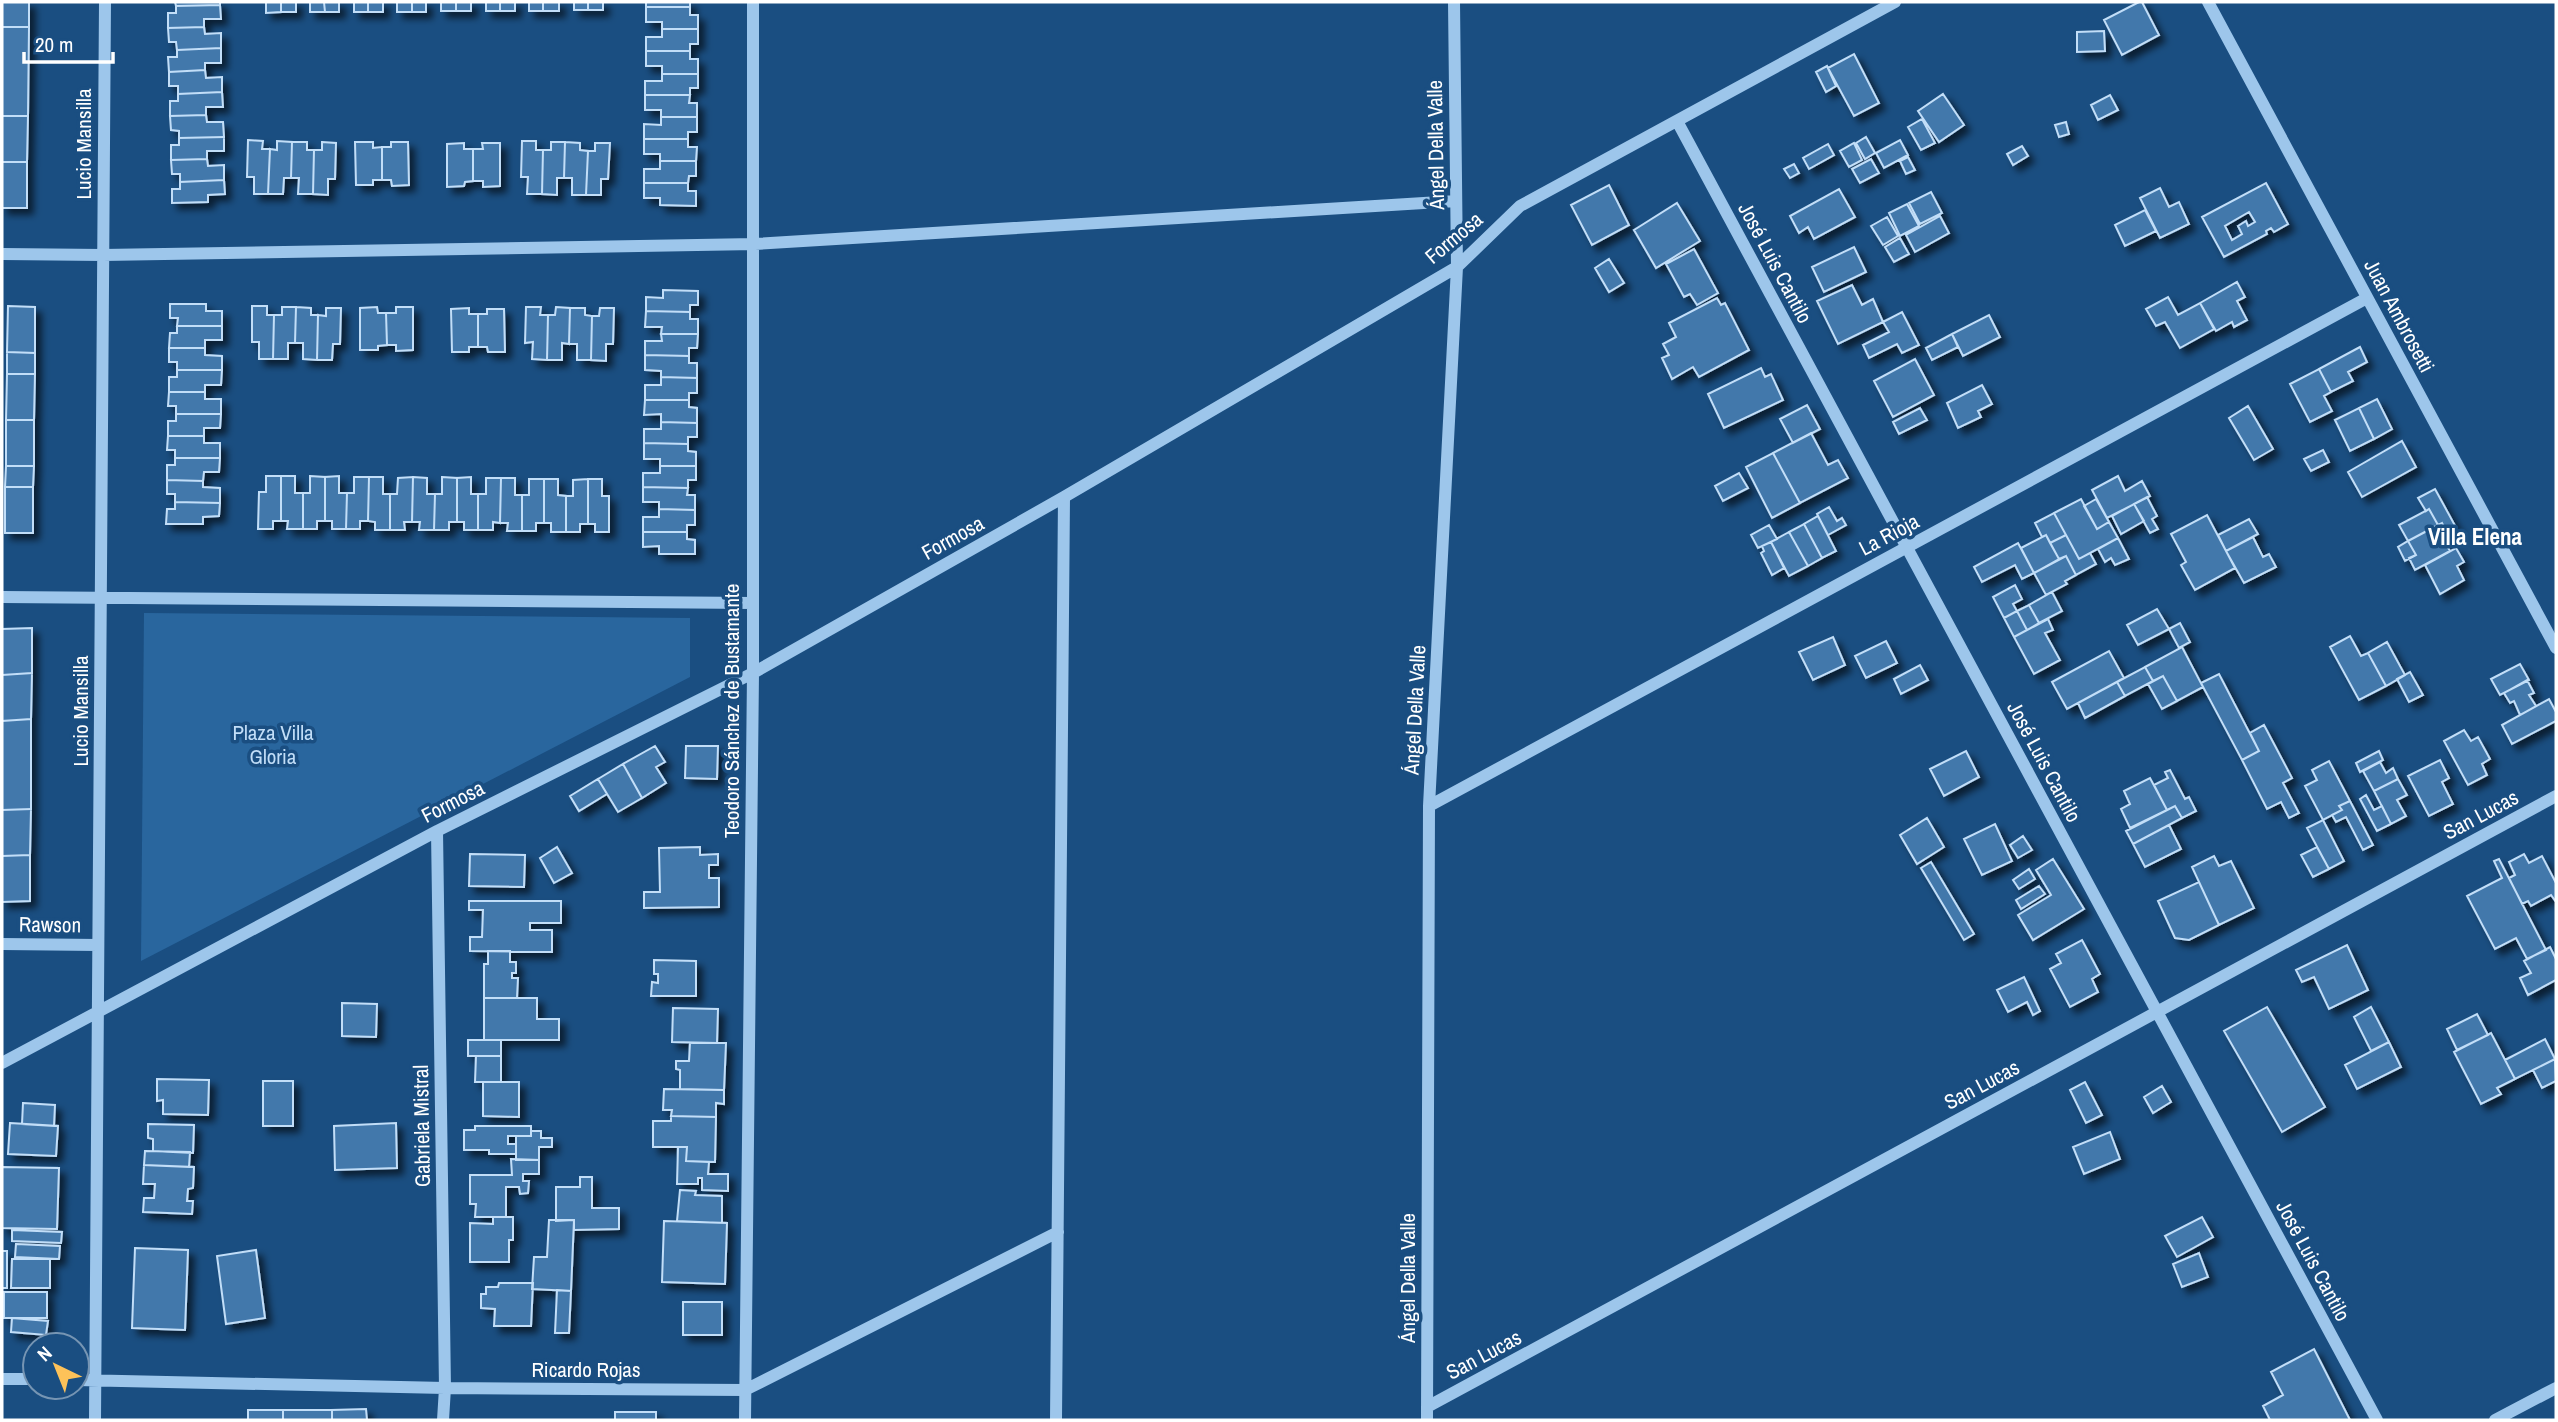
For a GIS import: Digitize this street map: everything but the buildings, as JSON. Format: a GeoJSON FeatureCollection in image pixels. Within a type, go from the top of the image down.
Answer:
{"type":"FeatureCollection","features":[{"type":"Feature","properties":{"kind":"street","name":"Lucio Mansilla"},"geometry":{"type":"LineString","coordinates":[[95,1420],[105,2]]}},
{"type":"Feature","properties":{"kind":"street","name":"Teodoro Sánchez de Bustamante"},"geometry":{"type":"LineString","coordinates":[[745,1420],[755,244],[753,2]]}},
{"type":"Feature","properties":{"kind":"street","name":"Ángel Della Valle"},"geometry":{"type":"LineString","coordinates":[[1427,1414],[1429,806],[1457,267],[1454,2]]}},
{"type":"Feature","properties":{"kind":"street","name":"Formosa"},"geometry":{"type":"LineString","coordinates":[[2,1063],[437,831],[752,673],[1064,497],[1457,267],[1520,206],[1895,2]]}},
{"type":"Feature","properties":{"kind":"street","name":"Juan Ambrosetti"},"geometry":{"type":"LineString","coordinates":[[2208,2],[2556,648]]}},
{"type":"Feature","properties":{"kind":"street","name":"José Luis Cantilo"},"geometry":{"type":"LineString","coordinates":[[1677,121],[2377,1420]]}},
{"type":"Feature","properties":{"kind":"street"},"geometry":{"type":"LineString","coordinates":[[2,254],[103,255],[755,244],[1456,201]]}},
{"type":"Feature","properties":{"kind":"street","name":"La Rioja"},"geometry":{"type":"LineString","coordinates":[[1429,806],[2367,298]]}},
{"type":"Feature","properties":{"kind":"street"},"geometry":{"type":"LineString","coordinates":[[1056,1420],[1064,497]]}},
{"type":"Feature","properties":{"kind":"street"},"geometry":{"type":"LineString","coordinates":[[2,597],[752,603]]}},
{"type":"Feature","properties":{"kind":"street","name":"San Lucas"},"geometry":{"type":"LineString","coordinates":[[1427,1414],[2157,1012],[2556,796]]}},
{"type":"Feature","properties":{"kind":"street","name":"Gabriela Mistral"},"geometry":{"type":"LineString","coordinates":[[437,831],[445,1388],[443,1420]]}},
{"type":"Feature","properties":{"kind":"street","name":"Rawson"},"geometry":{"type":"LineString","coordinates":[[2,944],[98,945]]}},
{"type":"Feature","properties":{"kind":"street","name":"Ricardo Rojas"},"geometry":{"type":"LineString","coordinates":[[91,1380],[445,1388],[745,1390],[1058,1232]]}},
{"type":"Feature","properties":{"kind":"street"},"geometry":{"type":"LineString","coordinates":[[2,1379],[21,1380]]}},
{"type":"Feature","properties":{"kind":"street"},"geometry":{"type":"LineString","coordinates":[[2495,1420],[2556,1388]]}},
{"type":"Feature","properties":{"kind":"green space","name":"Plaza Villa Gloria"},"geometry":{"type":"Polygon","coordinates":[[[144,613],[690,618],[690,677],[141,961],[144,613]]]}},
{"type":"Feature","properties":{"kind":"district","name":"Villa Elena"},"geometry":{"type":"Point","coordinates":[2475,537]}}]}
